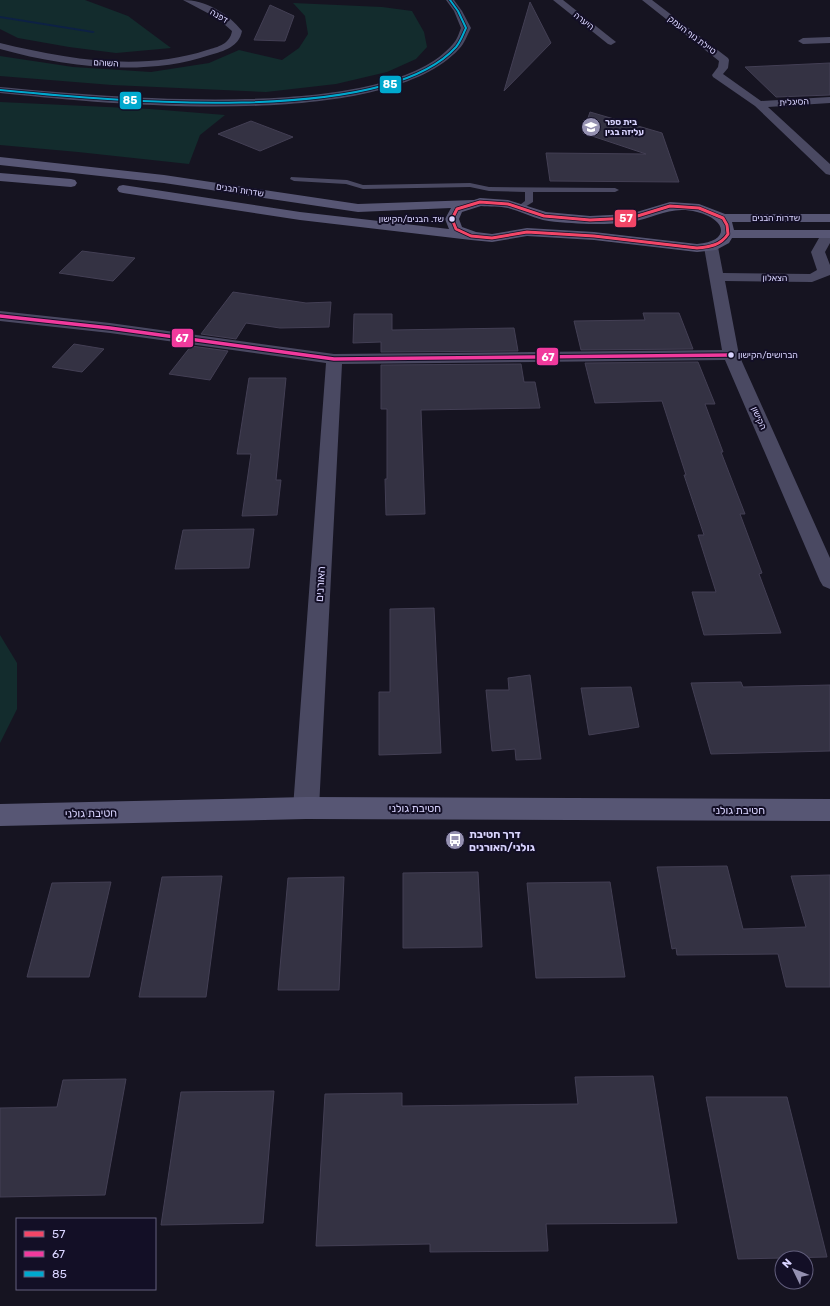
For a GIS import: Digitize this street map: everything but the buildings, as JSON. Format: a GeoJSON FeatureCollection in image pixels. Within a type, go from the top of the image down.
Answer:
{"type":"FeatureCollection","features":[{"type":"Feature","properties":{"kind":"main road","name":"שדרות הבנים"},"geometry":{"type":"LineString","coordinates":[[0,161],[164,179],[358,208],[480,202]]}},
{"type":"Feature","properties":{"kind":"main road"},"geometry":{"type":"LineString","coordinates":[[0,177],[87,184]]}},
{"type":"Feature","properties":{"kind":"main road","name":"שדרות הבנים"},"geometry":{"type":"LineString","coordinates":[[110,187],[300,216],[471,236],[492,238],[527,232],[594,236],[682,247],[711,247]]}},
{"type":"Feature","properties":{"kind":"main road"},"geometry":{"type":"LineString","coordinates":[[471,236],[456,229],[452,219],[457,209],[480,202],[508,204],[544,216],[590,220],[631,218],[658,209],[684,206],[712,212],[723,218],[727,225],[728,234],[724,240],[711,247]]}},
{"type":"Feature","properties":{"kind":"main road","name":"שדרות הבנים"},"geometry":{"type":"LineString","coordinates":[[723,218],[830,218]]}},
{"type":"Feature","properties":{"kind":"main road","name":"שדרות הבנים"},"geometry":{"type":"LineString","coordinates":[[728,234],[829,234]]}},
{"type":"Feature","properties":{"kind":"main road","name":"חטיבת גולני"},"geometry":{"type":"LineString","coordinates":[[0,815],[306,808],[830,810]]}},
{"type":"Feature","properties":{"kind":"street","name":"דפנה"},"geometry":{"type":"LineString","coordinates":[[187,0],[224,18],[237,31],[237,37],[232,43],[213,52]]}},
{"type":"Feature","properties":{"kind":"street"},"geometry":{"type":"LineString","coordinates":[[0,90],[66,96],[198,102],[282,101],[345,93],[389,85],[411,77],[442,59],[457,46],[466,28],[458,11],[450,0]]}},
{"type":"Feature","properties":{"kind":"street","name":"היערה"},"geometry":{"type":"LineString","coordinates":[[557,0],[611,42]]}},
{"type":"Feature","properties":{"kind":"street","name":"טיילת נוף העמק"},"geometry":{"type":"LineString","coordinates":[[646,0],[724,60],[723,68],[717,75],[759,104]]}},
{"type":"Feature","properties":{"kind":"street"},"geometry":{"type":"LineString","coordinates":[[803,41],[830,40]]}},
{"type":"Feature","properties":{"kind":"street","name":"השוהם"},"geometry":{"type":"LineString","coordinates":[[0,46],[68,60],[124,64],[187,59],[213,52]]}},
{"type":"Feature","properties":{"kind":"street","name":"הסיגלית"},"geometry":{"type":"LineString","coordinates":[[759,104],[830,100]]}},
{"type":"Feature","properties":{"kind":"street"},"geometry":{"type":"LineString","coordinates":[[759,104],[830,171]]}},
{"type":"Feature","properties":{"kind":"street"},"geometry":{"type":"LineString","coordinates":[[828,270],[818,252],[829,234]]}},
{"type":"Feature","properties":{"kind":"street","name":"הקישון"},"geometry":{"type":"LineString","coordinates":[[711,247],[731,355],[830,581]]}},
{"type":"Feature","properties":{"kind":"street","name":"הצאלון"},"geometry":{"type":"LineString","coordinates":[[717,277],[812,278],[828,270]]}},
{"type":"Feature","properties":{"kind":"street"},"geometry":{"type":"LineString","coordinates":[[0,316],[110,328],[334,359],[731,355]]}},
{"type":"Feature","properties":{"kind":"street","name":"האורנים"},"geometry":{"type":"LineString","coordinates":[[306,808],[334,359]]}},
{"type":"Feature","properties":{"kind":"lane"},"geometry":{"type":"LineString","coordinates":[[294,179],[347,182],[363,187],[470,185],[489,189],[615,190]]}},
{"type":"Feature","properties":{"kind":"lane"},"geometry":{"type":"LineString","coordinates":[[520,208],[529,202],[529,189]]}},
{"type":"Feature","properties":{"kind":"green space"},"geometry":{"type":"Polygon","coordinates":[[[0,0],[85,0],[128,16],[171,48],[116,53],[18,38],[0,29],[0,0]]]}},
{"type":"Feature","properties":{"kind":"green space"},"geometry":{"type":"Polygon","coordinates":[[[293,3],[382,7],[412,11],[424,32],[427,47],[416,59],[387,72],[336,84],[266,92],[112,85],[0,76],[0,56],[73,67],[151,72],[209,63],[239,50],[282,60],[299,48],[308,34],[305,16],[293,3]]]}},
{"type":"Feature","properties":{"kind":"green space"},"geometry":{"type":"Polygon","coordinates":[[[0,102],[150,109],[225,115],[200,135],[189,164],[0,145],[0,102]]]}},
{"type":"Feature","properties":{"kind":"green space"},"geometry":{"type":"Polygon","coordinates":[[[0,635],[17,663],[17,709],[0,743],[0,635]]]}},
{"type":"Feature","properties":{"kind":"waterway"},"geometry":{"type":"LineString","coordinates":[[0,17],[93,32]]}},
{"type":"Feature","properties":{"kind":"transit line","name":"85"},"geometry":{"type":"LineString","coordinates":[[0,90],[122,100],[204,103],[285,100],[369,90],[401,81],[417,74],[441,60],[456,47],[466,28],[458,11],[450,0]]}},
{"type":"Feature","properties":{"kind":"transit line","name":"57"},"geometry":{"type":"LineString","coordinates":[[480,202],[508,204],[544,216],[590,220],[631,218],[670,206],[699,208],[723,218],[727,225],[728,234],[724,240],[711,247],[697,248],[594,236],[527,232],[492,238],[471,236],[456,229],[452,219],[457,209],[480,202]]}},
{"type":"Feature","properties":{"kind":"transit line","name":"67"},"geometry":{"type":"LineString","coordinates":[[0,316],[110,328],[334,359],[731,355]]}},
{"type":"Feature","properties":{"kind":"place","name":"בית ספר עליזה בגין"},"geometry":{"type":"Point","coordinates":[591,127]}},
{"type":"Feature","properties":{"kind":"place","name":"שד. הבנים/הקישון"},"geometry":{"type":"Point","coordinates":[452,219]}},
{"type":"Feature","properties":{"kind":"place","name":"הברושים/הקישון"},"geometry":{"type":"Point","coordinates":[731,355]}},
{"type":"Feature","properties":{"kind":"place","name":"דרך חטיבת גולני/האורנים"},"geometry":{"type":"Point","coordinates":[455,840]}}]}
